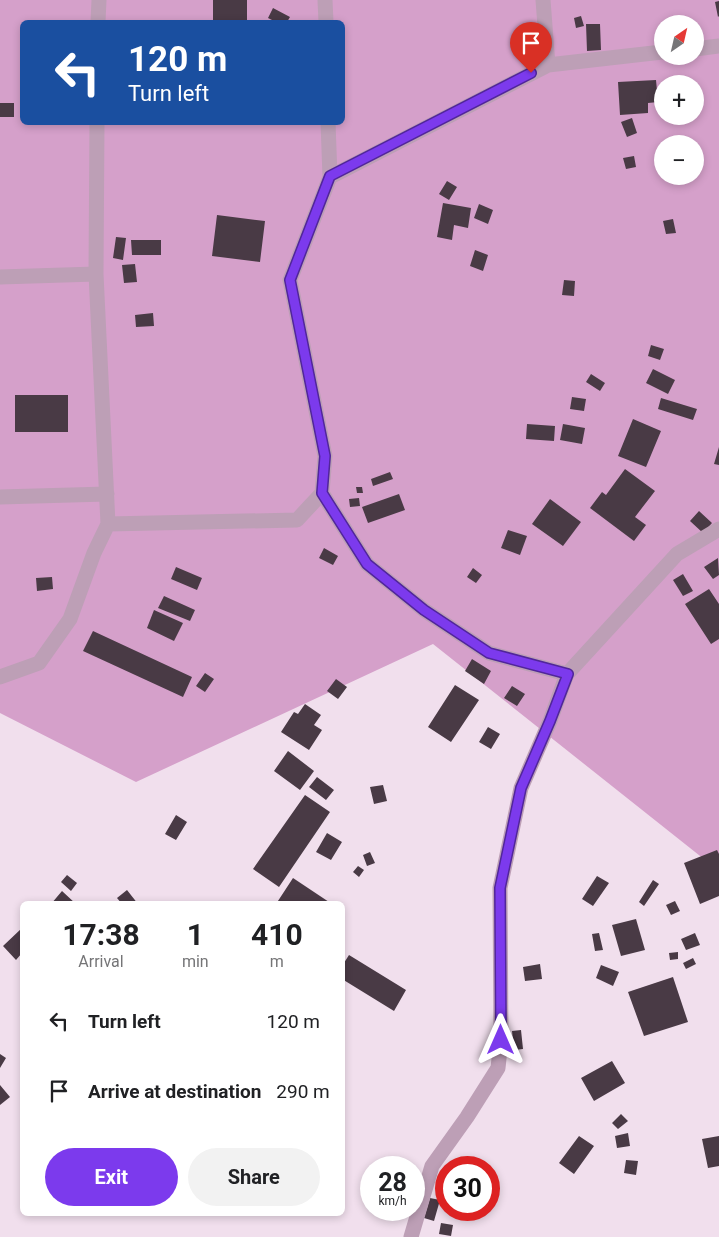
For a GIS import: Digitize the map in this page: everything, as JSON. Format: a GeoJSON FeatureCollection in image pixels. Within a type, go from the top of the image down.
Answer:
{"type":"FeatureCollection","features":[{"type":"Feature","properties":{"kind":"street"},"geometry":{"type":"LineString","coordinates":[[98,0],[98,20]]}},
{"type":"Feature","properties":{"kind":"street"},"geometry":{"type":"LineString","coordinates":[[325,0],[326,20]]}},
{"type":"Feature","properties":{"kind":"street"},"geometry":{"type":"LineString","coordinates":[[543,0],[548,65]]}},
{"type":"Feature","properties":{"kind":"street"},"geometry":{"type":"LineString","coordinates":[[704,48],[719,46]]}},
{"type":"Feature","properties":{"kind":"street"},"geometry":{"type":"LineString","coordinates":[[330,176],[548,65],[654,53]]}},
{"type":"Feature","properties":{"kind":"street"},"geometry":{"type":"LineString","coordinates":[[0,677],[39,663],[70,619],[94,553],[108,524],[96,274],[97,125]]}},
{"type":"Feature","properties":{"kind":"street"},"geometry":{"type":"LineString","coordinates":[[328,125],[330,176],[290,280],[325,456],[322,493],[367,564],[424,610],[489,653],[568,674]]}},
{"type":"Feature","properties":{"kind":"street"},"geometry":{"type":"LineString","coordinates":[[0,277],[96,274]]}},
{"type":"Feature","properties":{"kind":"street"},"geometry":{"type":"LineString","coordinates":[[108,524],[297,520],[322,493]]}},
{"type":"Feature","properties":{"kind":"street"},"geometry":{"type":"LineString","coordinates":[[0,497],[107,494]]}},
{"type":"Feature","properties":{"kind":"street"},"geometry":{"type":"LineString","coordinates":[[411,1237],[432,1166],[467,1117],[498,1068],[501,1040],[500,888],[521,788],[568,674],[677,554],[719,530]]}},
{"type":"Feature","properties":{"kind":"shaded area"},"geometry":{"type":"Polygon","coordinates":[[[0,0],[719,0],[719,871],[433,644],[136,782],[0,713],[0,0]]]}},
{"type":"Feature","properties":{"kind":"building"},"geometry":{"type":"Polygon","coordinates":[[[213,0],[247,0],[247,20],[213,20],[213,0]]]}},
{"type":"Feature","properties":{"kind":"building"},"geometry":{"type":"Polygon","coordinates":[[[719,1],[719,16],[718,17],[715,2],[719,1]]]}},
{"type":"Feature","properties":{"kind":"building"},"geometry":{"type":"Polygon","coordinates":[[[273,8],[290,17],[288,20],[272,20],[268,18],[273,8]]]}},
{"type":"Feature","properties":{"kind":"building"},"geometry":{"type":"Polygon","coordinates":[[[581,16],[584,26],[576,28],[574,18],[581,16]]]}},
{"type":"Feature","properties":{"kind":"building"},"geometry":{"type":"Polygon","coordinates":[[[586,24],[600,24],[601,50],[587,51],[586,24]]]}},
{"type":"Feature","properties":{"kind":"building"},"geometry":{"type":"Polygon","coordinates":[[[654,80],[654,102],[648,103],[648,113],[620,115],[618,82],[654,80]]]}},
{"type":"Feature","properties":{"kind":"building"},"geometry":{"type":"Polygon","coordinates":[[[0,103],[14,103],[14,117],[0,117],[0,103]]]}},
{"type":"Feature","properties":{"kind":"building"},"geometry":{"type":"Polygon","coordinates":[[[632,118],[637,133],[627,137],[621,122],[632,118]]]}},
{"type":"Feature","properties":{"kind":"building"},"geometry":{"type":"Polygon","coordinates":[[[634,156],[636,167],[626,169],[623,158],[634,156]]]}},
{"type":"Feature","properties":{"kind":"building"},"geometry":{"type":"Polygon","coordinates":[[[447,181],[457,187],[449,200],[439,194],[447,181]]]}},
{"type":"Feature","properties":{"kind":"building"},"geometry":{"type":"Polygon","coordinates":[[[443,203],[471,208],[468,228],[454,225],[452,240],[437,237],[443,203]]]}},
{"type":"Feature","properties":{"kind":"building"},"geometry":{"type":"Polygon","coordinates":[[[479,204],[493,210],[488,224],[474,218],[479,204]]]}},
{"type":"Feature","properties":{"kind":"building"},"geometry":{"type":"Polygon","coordinates":[[[217,215],[265,221],[260,262],[212,256],[217,215]]]}},
{"type":"Feature","properties":{"kind":"building"},"geometry":{"type":"Polygon","coordinates":[[[673,219],[676,233],[666,234],[663,221],[673,219]]]}},
{"type":"Feature","properties":{"kind":"building"},"geometry":{"type":"Polygon","coordinates":[[[116,237],[126,238],[123,260],[113,258],[116,237]]]}},
{"type":"Feature","properties":{"kind":"building"},"geometry":{"type":"Polygon","coordinates":[[[131,240],[161,240],[161,255],[132,255],[131,240]]]}},
{"type":"Feature","properties":{"kind":"building"},"geometry":{"type":"Polygon","coordinates":[[[475,250],[488,255],[483,271],[470,266],[475,250]]]}},
{"type":"Feature","properties":{"kind":"building"},"geometry":{"type":"Polygon","coordinates":[[[135,264],[137,282],[124,283],[122,265],[135,264]]]}},
{"type":"Feature","properties":{"kind":"building"},"geometry":{"type":"Polygon","coordinates":[[[564,280],[575,281],[574,296],[562,295],[564,280]]]}},
{"type":"Feature","properties":{"kind":"building"},"geometry":{"type":"Polygon","coordinates":[[[153,313],[154,326],[136,327],[135,315],[153,313]]]}},
{"type":"Feature","properties":{"kind":"building"},"geometry":{"type":"Polygon","coordinates":[[[651,345],[664,349],[660,360],[648,356],[651,345]]]}},
{"type":"Feature","properties":{"kind":"building"},"geometry":{"type":"Polygon","coordinates":[[[653,369],[675,380],[668,394],[646,383],[653,369]]]}},
{"type":"Feature","properties":{"kind":"building"},"geometry":{"type":"Polygon","coordinates":[[[591,374],[605,383],[600,391],[586,382],[591,374]]]}},
{"type":"Feature","properties":{"kind":"building"},"geometry":{"type":"Polygon","coordinates":[[[15,395],[68,395],[68,432],[15,432],[15,395]]]}},
{"type":"Feature","properties":{"kind":"building"},"geometry":{"type":"Polygon","coordinates":[[[572,397],[586,399],[584,411],[570,409],[572,397]]]}},
{"type":"Feature","properties":{"kind":"building"},"geometry":{"type":"Polygon","coordinates":[[[661,398],[697,409],[693,420],[658,409],[661,398]]]}},
{"type":"Feature","properties":{"kind":"building"},"geometry":{"type":"Polygon","coordinates":[[[633,419],[661,431],[646,467],[618,456],[633,419]]]}},
{"type":"Feature","properties":{"kind":"building"},"geometry":{"type":"Polygon","coordinates":[[[527,424],[555,426],[554,441],[526,439],[527,424]]]}},
{"type":"Feature","properties":{"kind":"building"},"geometry":{"type":"Polygon","coordinates":[[[563,424],[585,428],[582,444],[560,440],[563,424]]]}},
{"type":"Feature","properties":{"kind":"building"},"geometry":{"type":"Polygon","coordinates":[[[719,447],[719,465],[714,464],[719,447]]]}},
{"type":"Feature","properties":{"kind":"building"},"geometry":{"type":"Polygon","coordinates":[[[625,469],[655,491],[635,517],[646,525],[634,541],[590,508],[602,492],[606,495],[625,469]]]}},
{"type":"Feature","properties":{"kind":"building"},"geometry":{"type":"Polygon","coordinates":[[[390,472],[393,479],[373,486],[371,479],[390,472]]]}},
{"type":"Feature","properties":{"kind":"building"},"geometry":{"type":"Polygon","coordinates":[[[356,487],[362,487],[363,493],[357,493],[356,487]]]}},
{"type":"Feature","properties":{"kind":"building"},"geometry":{"type":"Polygon","coordinates":[[[399,494],[405,510],[368,523],[362,507],[399,494]]]}},
{"type":"Feature","properties":{"kind":"building"},"geometry":{"type":"Polygon","coordinates":[[[359,498],[360,506],[350,507],[349,499],[359,498]]]}},
{"type":"Feature","properties":{"kind":"building"},"geometry":{"type":"Polygon","coordinates":[[[550,499],[581,522],[563,546],[532,524],[550,499]]]}},
{"type":"Feature","properties":{"kind":"building"},"geometry":{"type":"Polygon","coordinates":[[[699,511],[712,523],[703,533],[690,521],[699,511]]]}},
{"type":"Feature","properties":{"kind":"building"},"geometry":{"type":"Polygon","coordinates":[[[508,530],[527,536],[520,555],[501,548],[508,530]]]}},
{"type":"Feature","properties":{"kind":"building"},"geometry":{"type":"Polygon","coordinates":[[[324,548],[338,556],[333,565],[319,558],[324,548]]]}},
{"type":"Feature","properties":{"kind":"building"},"geometry":{"type":"Polygon","coordinates":[[[718,558],[719,575],[713,579],[704,567],[718,558]]]}},
{"type":"Feature","properties":{"kind":"building"},"geometry":{"type":"Polygon","coordinates":[[[176,567],[202,578],[197,590],[171,579],[176,567]]]}},
{"type":"Feature","properties":{"kind":"building"},"geometry":{"type":"Polygon","coordinates":[[[473,568],[482,575],[476,583],[467,577],[473,568]]]}},
{"type":"Feature","properties":{"kind":"building"},"geometry":{"type":"Polygon","coordinates":[[[683,574],[693,591],[683,596],[673,580],[683,574]]]}},
{"type":"Feature","properties":{"kind":"building"},"geometry":{"type":"Polygon","coordinates":[[[52,577],[53,589],[37,591],[36,578],[52,577]]]}},
{"type":"Feature","properties":{"kind":"building"},"geometry":{"type":"Polygon","coordinates":[[[709,589],[719,604],[719,639],[711,644],[685,604],[709,589]]]}},
{"type":"Feature","properties":{"kind":"building"},"geometry":{"type":"Polygon","coordinates":[[[164,596],[195,610],[190,621],[158,608],[164,596]]]}},
{"type":"Feature","properties":{"kind":"building"},"geometry":{"type":"Polygon","coordinates":[[[154,610],[183,623],[174,641],[147,628],[154,610]]]}},
{"type":"Feature","properties":{"kind":"building"},"geometry":{"type":"Polygon","coordinates":[[[93,631],[192,677],[183,697],[83,651],[93,631]]]}},
{"type":"Feature","properties":{"kind":"building"},"geometry":{"type":"Polygon","coordinates":[[[472,659],[491,671],[484,684],[465,671],[472,659]]]}},
{"type":"Feature","properties":{"kind":"building"},"geometry":{"type":"Polygon","coordinates":[[[205,673],[214,679],[205,692],[196,686],[205,673]]]}},
{"type":"Feature","properties":{"kind":"building"},"geometry":{"type":"Polygon","coordinates":[[[336,679],[347,687],[338,699],[327,691],[336,679]]]}},
{"type":"Feature","properties":{"kind":"building"},"geometry":{"type":"Polygon","coordinates":[[[455,685],[479,700],[451,742],[428,727],[455,685]]]}},
{"type":"Feature","properties":{"kind":"building"},"geometry":{"type":"Polygon","coordinates":[[[512,686],[525,694],[517,706],[504,698],[512,686]]]}},
{"type":"Feature","properties":{"kind":"building"},"geometry":{"type":"Polygon","coordinates":[[[305,704],[321,715],[314,725],[322,730],[309,750],[281,732],[294,712],[298,714],[305,704]]]}},
{"type":"Feature","properties":{"kind":"building"},"geometry":{"type":"Polygon","coordinates":[[[488,727],[500,734],[491,749],[479,742],[488,727]]]}},
{"type":"Feature","properties":{"kind":"building"},"geometry":{"type":"Polygon","coordinates":[[[288,751],[314,771],[300,790],[274,771],[288,751]]]}},
{"type":"Feature","properties":{"kind":"building"},"geometry":{"type":"Polygon","coordinates":[[[317,777],[334,790],[326,800],[309,787],[317,777]]]}},
{"type":"Feature","properties":{"kind":"building"},"geometry":{"type":"Polygon","coordinates":[[[383,785],[387,801],[374,804],[370,787],[383,785]]]}},
{"type":"Feature","properties":{"kind":"building"},"geometry":{"type":"Polygon","coordinates":[[[305,795],[330,812],[279,887],[253,869],[305,795]]]}},
{"type":"Feature","properties":{"kind":"building"},"geometry":{"type":"Polygon","coordinates":[[[176,815],[187,822],[176,840],[165,834],[176,815]]]}},
{"type":"Feature","properties":{"kind":"building"},"geometry":{"type":"Polygon","coordinates":[[[327,833],[342,842],[331,860],[316,852],[327,833]]]}},
{"type":"Feature","properties":{"kind":"building"},"geometry":{"type":"Polygon","coordinates":[[[717,850],[719,854],[719,896],[700,904],[684,863],[717,850]]]}},
{"type":"Feature","properties":{"kind":"building"},"geometry":{"type":"Polygon","coordinates":[[[370,852],[375,863],[367,866],[363,855],[370,852]]]}},
{"type":"Feature","properties":{"kind":"building"},"geometry":{"type":"Polygon","coordinates":[[[358,866],[364,870],[359,877],[353,872],[358,866]]]}},
{"type":"Feature","properties":{"kind":"building"},"geometry":{"type":"Polygon","coordinates":[[[67,875],[77,883],[71,891],[61,882],[67,875]]]}},
{"type":"Feature","properties":{"kind":"building"},"geometry":{"type":"Polygon","coordinates":[[[597,876],[609,883],[593,906],[582,899],[597,876]]]}},
{"type":"Feature","properties":{"kind":"building"},"geometry":{"type":"Polygon","coordinates":[[[293,878],[328,901],[278,901],[293,878]]]}},
{"type":"Feature","properties":{"kind":"building"},"geometry":{"type":"Polygon","coordinates":[[[653,880],[659,884],[644,906],[639,902],[653,880]]]}},
{"type":"Feature","properties":{"kind":"building"},"geometry":{"type":"Polygon","coordinates":[[[127,890],[136,901],[120,901],[117,898],[127,890]]]}},
{"type":"Feature","properties":{"kind":"building"},"geometry":{"type":"Polygon","coordinates":[[[62,891],[73,901],[54,901],[62,891]]]}},
{"type":"Feature","properties":{"kind":"building"},"geometry":{"type":"Polygon","coordinates":[[[675,901],[680,911],[671,915],[666,905],[675,901]]]}},
{"type":"Feature","properties":{"kind":"building"},"geometry":{"type":"Polygon","coordinates":[[[636,919],[645,950],[621,956],[612,925],[636,919]]]}},
{"type":"Feature","properties":{"kind":"building"},"geometry":{"type":"Polygon","coordinates":[[[20,930],[20,955],[16,960],[3,946],[20,930]]]}},
{"type":"Feature","properties":{"kind":"building"},"geometry":{"type":"Polygon","coordinates":[[[599,933],[603,950],[595,951],[592,934],[599,933]]]}},
{"type":"Feature","properties":{"kind":"building"},"geometry":{"type":"Polygon","coordinates":[[[695,933],[700,945],[686,950],[681,939],[695,933]]]}},
{"type":"Feature","properties":{"kind":"building"},"geometry":{"type":"Polygon","coordinates":[[[678,952],[678,959],[670,960],[669,953],[678,952]]]}},
{"type":"Feature","properties":{"kind":"building"},"geometry":{"type":"Polygon","coordinates":[[[349,955],[406,990],[394,1011],[345,981],[345,961],[349,955]]]}},
{"type":"Feature","properties":{"kind":"building"},"geometry":{"type":"Polygon","coordinates":[[[693,958],[696,964],[686,969],[683,963],[693,958]]]}},
{"type":"Feature","properties":{"kind":"building"},"geometry":{"type":"Polygon","coordinates":[[[540,964],[542,979],[525,981],[523,967],[540,964]]]}},
{"type":"Feature","properties":{"kind":"building"},"geometry":{"type":"Polygon","coordinates":[[[601,965],[619,972],[613,986],[596,978],[601,965]]]}},
{"type":"Feature","properties":{"kind":"building"},"geometry":{"type":"Polygon","coordinates":[[[673,977],[688,1022],[644,1036],[628,992],[673,977]]]}},
{"type":"Feature","properties":{"kind":"building"},"geometry":{"type":"Polygon","coordinates":[[[521,1030],[523,1049],[514,1050],[512,1031],[521,1030]]]}},
{"type":"Feature","properties":{"kind":"building"},"geometry":{"type":"Polygon","coordinates":[[[0,1054],[6,1058],[0,1068],[0,1054]]]}},
{"type":"Feature","properties":{"kind":"building"},"geometry":{"type":"Polygon","coordinates":[[[612,1061],[625,1083],[594,1101],[581,1078],[612,1061]]]}},
{"type":"Feature","properties":{"kind":"building"},"geometry":{"type":"Polygon","coordinates":[[[0,1085],[10,1097],[0,1105],[0,1085]]]}},
{"type":"Feature","properties":{"kind":"building"},"geometry":{"type":"Polygon","coordinates":[[[621,1114],[628,1121],[618,1129],[612,1123],[621,1114]]]}},
{"type":"Feature","properties":{"kind":"building"},"geometry":{"type":"Polygon","coordinates":[[[628,1133],[630,1146],[617,1148],[615,1136],[628,1133]]]}},
{"type":"Feature","properties":{"kind":"building"},"geometry":{"type":"Polygon","coordinates":[[[579,1136],[594,1146],[574,1174],[559,1163],[579,1136]]]}},
{"type":"Feature","properties":{"kind":"building"},"geometry":{"type":"Polygon","coordinates":[[[719,1136],[719,1166],[708,1168],[702,1139],[719,1136]]]}},
{"type":"Feature","properties":{"kind":"building"},"geometry":{"type":"Polygon","coordinates":[[[626,1160],[638,1161],[636,1175],[624,1173],[626,1160]]]}},
{"type":"Feature","properties":{"kind":"building"},"geometry":{"type":"Polygon","coordinates":[[[430,1198],[435,1199],[434,1221],[425,1218],[430,1198]]]}},
{"type":"Feature","properties":{"kind":"building"},"geometry":{"type":"Polygon","coordinates":[[[441,1223],[453,1225],[451,1236],[439,1234],[441,1223]]]}},
{"type":"Feature","properties":{"kind":"route"},"geometry":{"type":"LineString","coordinates":[[501,1040],[500,888],[521,788],[568,674],[489,653],[424,610],[367,564],[322,493],[325,456],[290,280],[330,176],[531,73]]}}]}
